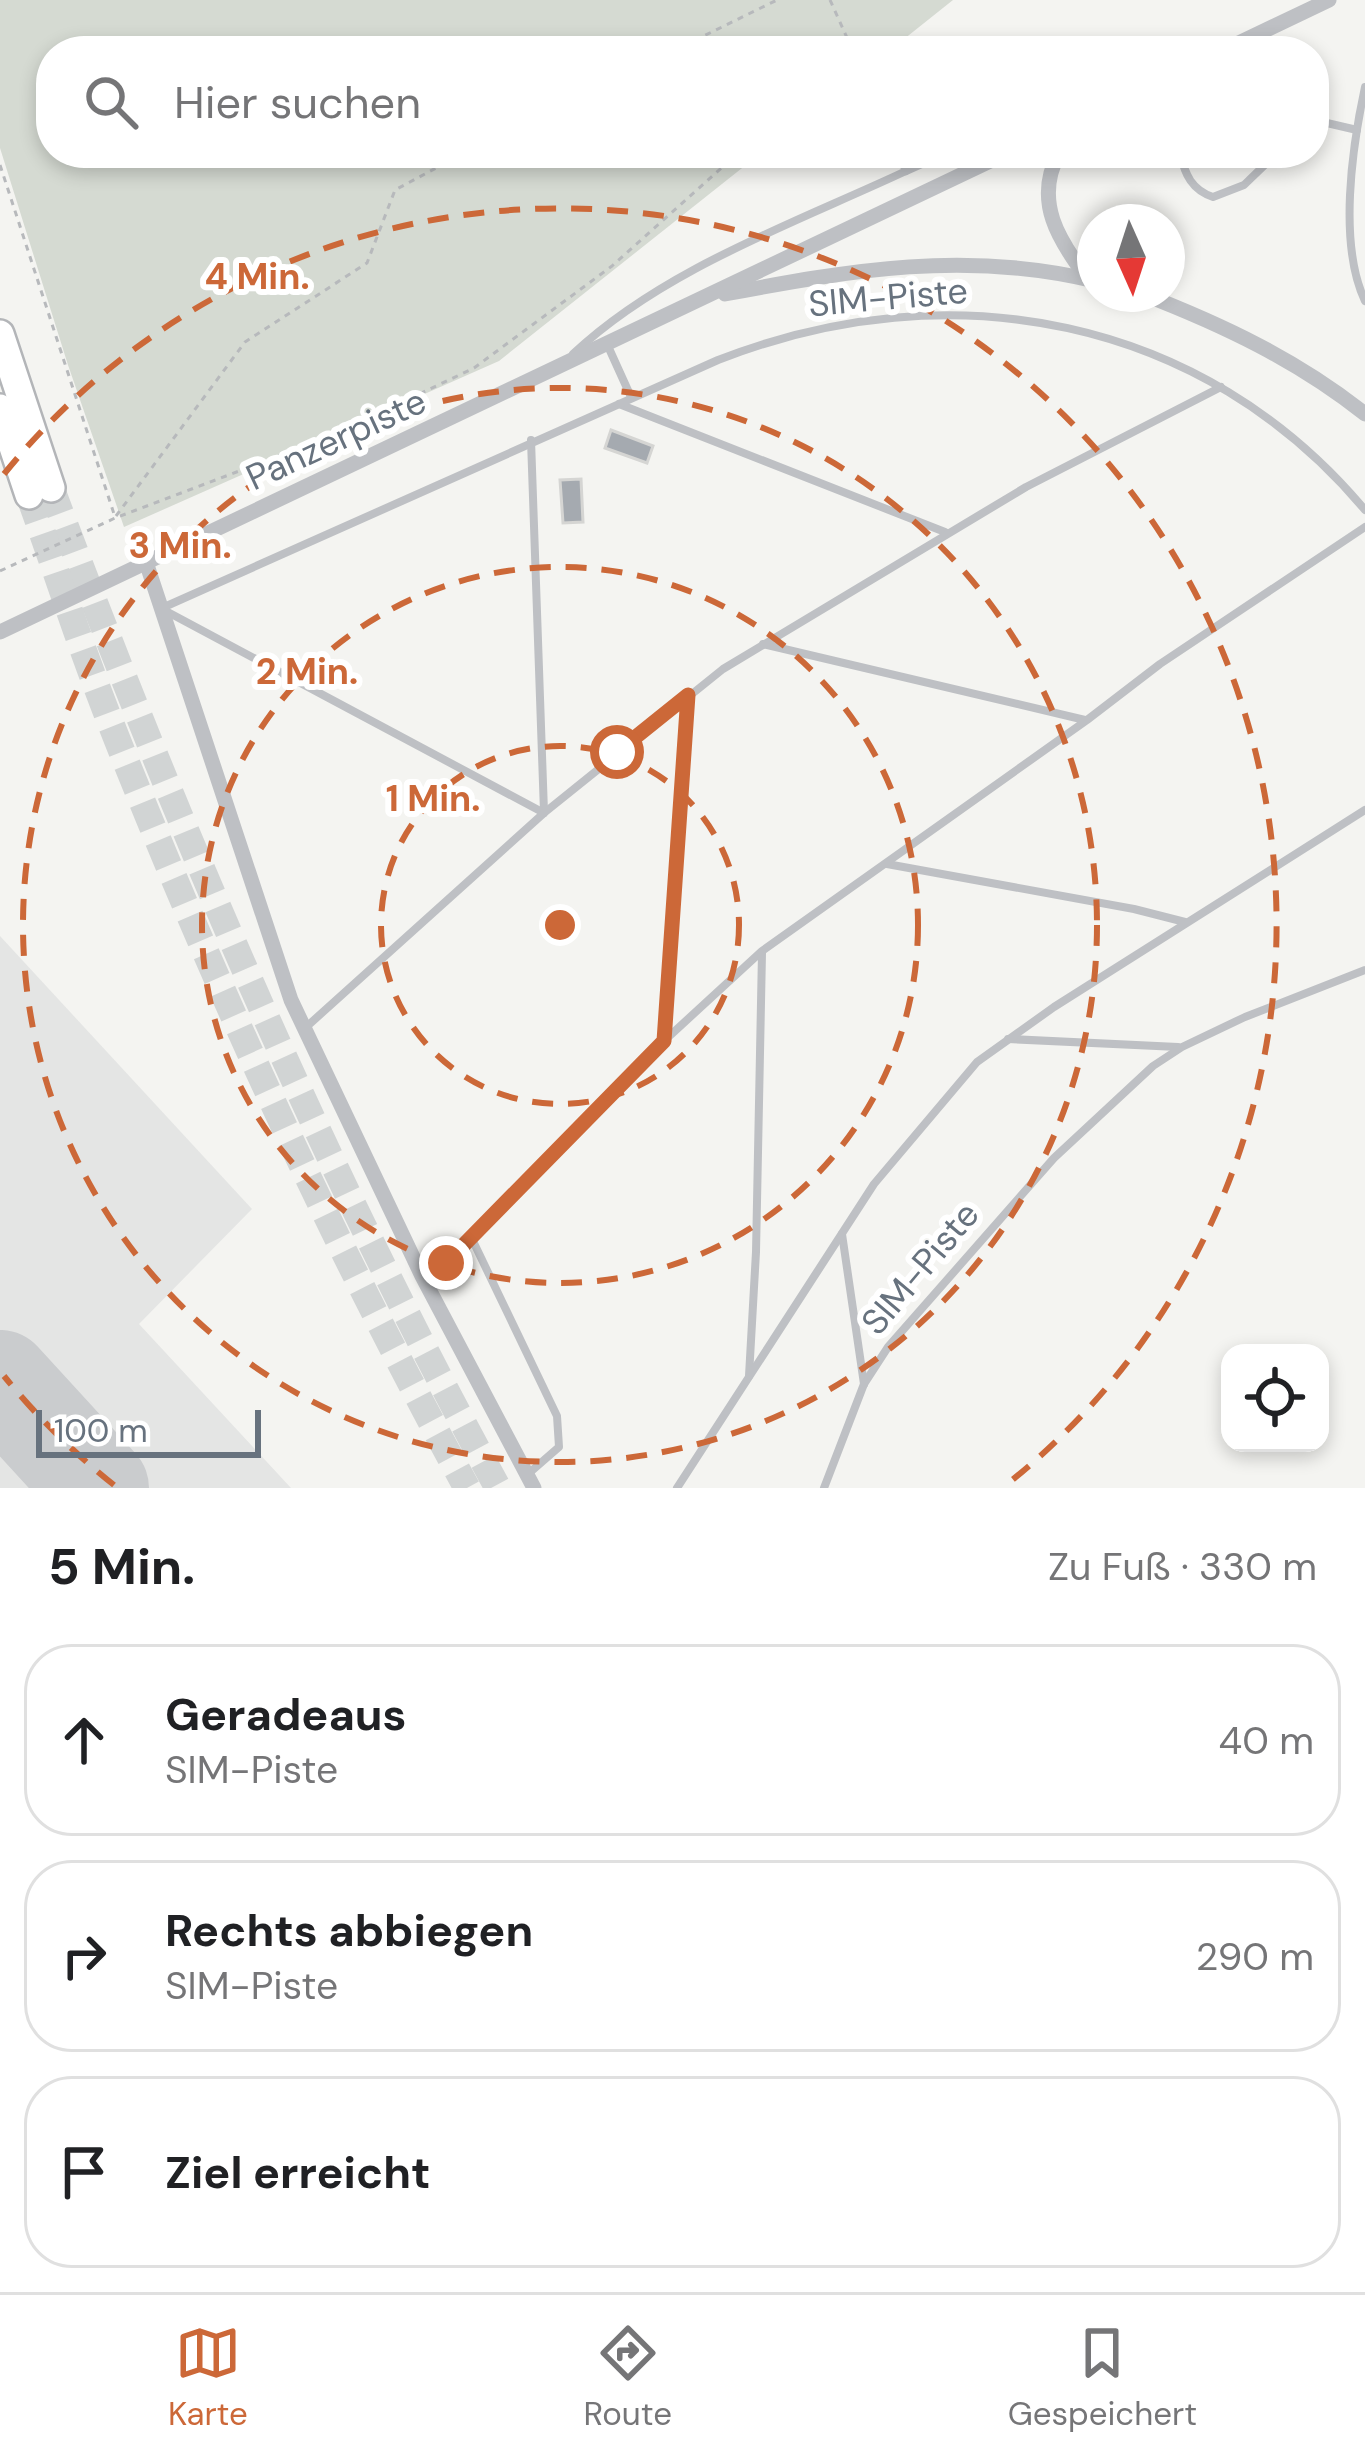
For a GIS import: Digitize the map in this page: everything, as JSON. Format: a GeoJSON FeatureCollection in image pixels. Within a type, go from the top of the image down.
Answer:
{"type":"FeatureCollection","features":[{"type":"Feature","properties":{"kind":"highway"},"geometry":{"type":"LineString","coordinates":[[0,334],[40,491],[0,408]]}},
{"type":"Feature","properties":{"kind":"street"},"geometry":{"type":"LineString","coordinates":[[1253,36],[1329,0]]}},
{"type":"Feature","properties":{"kind":"street","name":"Panzerpiste"},"geometry":{"type":"LineString","coordinates":[[0,632],[975,168]]}},
{"type":"Feature","properties":{"kind":"street","name":"Panzerpiste"},"geometry":{"type":"LineString","coordinates":[[1054,168],[1048,208],[1055,232],[1077,261]]}},
{"type":"Feature","properties":{"kind":"street","name":"Panzerpiste"},"geometry":{"type":"LineString","coordinates":[[699,299],[828,273],[897,265],[1012,267],[1077,278]]}},
{"type":"Feature","properties":{"kind":"street"},"geometry":{"type":"LineString","coordinates":[[1185,310],[1264,346],[1365,414]]}},
{"type":"Feature","properties":{"kind":"street"},"geometry":{"type":"LineString","coordinates":[[146,562],[270,942],[304,1029],[422,1276],[531,1481]]}},
{"type":"Feature","properties":{"kind":"lane"},"geometry":{"type":"LineString","coordinates":[[1365,87],[1352,251],[1365,301]]}},
{"type":"Feature","properties":{"kind":"lane"},"geometry":{"type":"LineString","coordinates":[[1329,123],[1358,130]]}},
{"type":"Feature","properties":{"kind":"lane"},"geometry":{"type":"LineString","coordinates":[[561,365],[610,319],[676,279],[913,168]]}},
{"type":"Feature","properties":{"kind":"lane"},"geometry":{"type":"LineString","coordinates":[[1185,168],[1198,192],[1213,197],[1226,196],[1262,168]]}},
{"type":"Feature","properties":{"kind":"lane","name":"SIM-Piste"},"geometry":{"type":"LineString","coordinates":[[161,609],[531,440],[776,339],[873,320],[926,316],[1034,322],[1168,358],[1222,386],[1281,426],[1334,473],[1365,510]]}},
{"type":"Feature","properties":{"kind":"lane"},"geometry":{"type":"LineString","coordinates":[[606,343],[631,398]]}},
{"type":"Feature","properties":{"kind":"lane"},"geometry":{"type":"LineString","coordinates":[[304,1029],[544,813],[688,695],[947,532],[1222,386]]}},
{"type":"Feature","properties":{"kind":"lane"},"geometry":{"type":"LineString","coordinates":[[617,404],[947,532]]}},
{"type":"Feature","properties":{"kind":"lane"},"geometry":{"type":"LineString","coordinates":[[531,440],[544,813]]}},
{"type":"Feature","properties":{"kind":"lane"},"geometry":{"type":"LineString","coordinates":[[422,1276],[472,1240],[664,1041],[763,951],[1160,664],[1365,527]]}},
{"type":"Feature","properties":{"kind":"lane"},"geometry":{"type":"LineString","coordinates":[[161,609],[544,813]]}},
{"type":"Feature","properties":{"kind":"lane"},"geometry":{"type":"LineString","coordinates":[[763,644],[1087,721]]}},
{"type":"Feature","properties":{"kind":"lane"},"geometry":{"type":"LineString","coordinates":[[664,1041],[688,695]]}},
{"type":"Feature","properties":{"kind":"lane","name":"SIM-Piste"},"geometry":{"type":"LineString","coordinates":[[677,1488],[874,1184],[977,1062],[1365,810]]}},
{"type":"Feature","properties":{"kind":"lane"},"geometry":{"type":"LineString","coordinates":[[887,863],[1186,922]]}},
{"type":"Feature","properties":{"kind":"lane","name":"SIM-Piste"},"geometry":{"type":"LineString","coordinates":[[748,1377],[763,951]]}},
{"type":"Feature","properties":{"kind":"lane","name":"SIM-Piste"},"geometry":{"type":"LineString","coordinates":[[824,1488],[865,1384],[905,1327],[1054,1158],[1153,1066],[1182,1047],[1365,970]]}},
{"type":"Feature","properties":{"kind":"lane","name":"SIM-Piste"},"geometry":{"type":"LineString","coordinates":[[1006,1039],[1182,1047]]}},
{"type":"Feature","properties":{"kind":"lane","name":"SIM-Piste"},"geometry":{"type":"LineString","coordinates":[[842,1233],[865,1384]]}},
{"type":"Feature","properties":{"kind":"lane"},"geometry":{"type":"LineString","coordinates":[[472,1240],[561,1432],[553,1456],[531,1481]]}},
{"type":"Feature","properties":{"kind":"path"},"geometry":{"type":"LineString","coordinates":[[704,36],[777,0]]}},
{"type":"Feature","properties":{"kind":"path"},"geometry":{"type":"LineString","coordinates":[[830,0],[846,36]]}},
{"type":"Feature","properties":{"kind":"path"},"geometry":{"type":"LineString","coordinates":[[0,165],[115,518]]}},
{"type":"Feature","properties":{"kind":"path"},"geometry":{"type":"LineString","coordinates":[[115,518],[244,342],[367,263],[395,190],[436,168]]}},
{"type":"Feature","properties":{"kind":"path"},"geometry":{"type":"LineString","coordinates":[[1,568],[115,518],[329,437],[474,368],[612,266],[721,168]]}},
{"type":"Feature","properties":{"kind":"shaded area"},"geometry":{"type":"Polygon","coordinates":[[[0,0],[953,0],[908,36],[36,36],[36,168],[742,168],[499,361],[124,527],[0,148],[0,0]]]}},
{"type":"Feature","properties":{"kind":"shaded area"},"geometry":{"type":"Polygon","coordinates":[[[0,936],[252,1209],[139,1324],[291,1488],[0,1488],[0,936]]]}},
{"type":"Feature","properties":{"kind":"building"},"geometry":{"type":"Polygon","coordinates":[[[611,430],[653,446],[647,463],[605,448],[611,430]]]}},
{"type":"Feature","properties":{"kind":"building"},"geometry":{"type":"Polygon","coordinates":[[[581,479],[583,522],[563,523],[560,480],[581,479]]]}},
{"type":"Feature","properties":{"kind":"runway"},"geometry":{"type":"LineString","coordinates":[[0,1381],[98,1488]]}},
{"type":"Feature","properties":{"kind":"tunnel"},"geometry":{"type":"LineString","coordinates":[[51,488],[150,744],[256,996],[372,1244],[498,1488]]}},
{"type":"Feature","properties":{"kind":"tunnel"},"geometry":{"type":"LineString","coordinates":[[29,495],[109,719],[232,1013],[321,1205],[467,1488]]}},
{"type":"Feature","properties":{"kind":"route"},"geometry":{"type":"LineString","coordinates":[[446,1263],[664,1041],[688,695],[617,752]]}}]}
